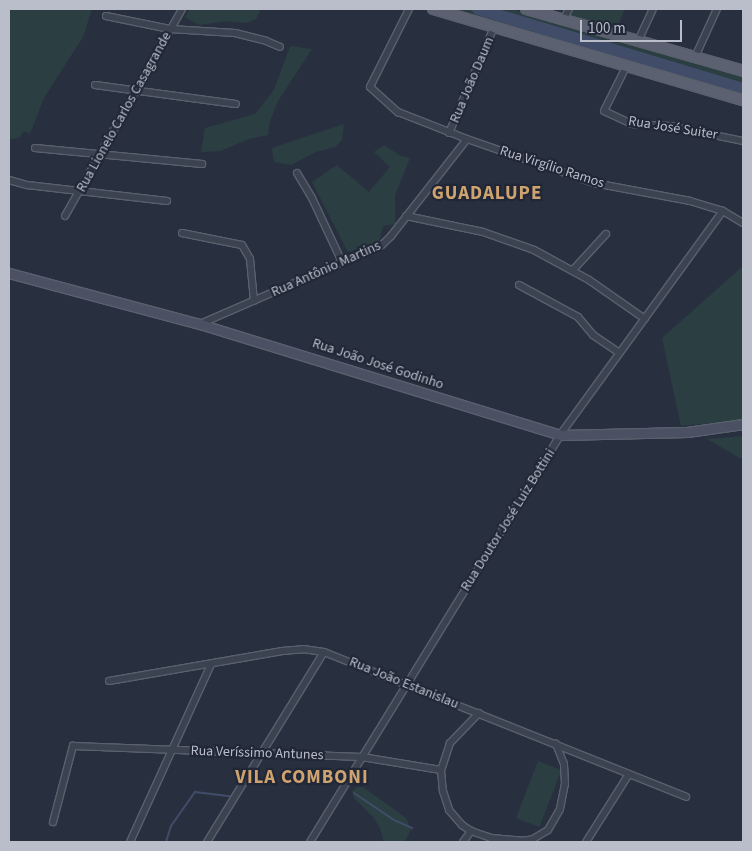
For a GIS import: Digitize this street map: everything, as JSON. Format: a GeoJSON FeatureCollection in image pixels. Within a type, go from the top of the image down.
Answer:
{"type":"FeatureCollection","features":[{"type":"Feature","properties":{"kind":"main road"},"geometry":{"type":"LineString","coordinates":[[433,9],[743,100]]}},
{"type":"Feature","properties":{"kind":"main road"},"geometry":{"type":"LineString","coordinates":[[526,9],[743,71]]}},
{"type":"Feature","properties":{"kind":"street","name":"Rua Lionelo Carlos Casagrande"},"geometry":{"type":"LineString","coordinates":[[66,216],[182,9]]}},
{"type":"Feature","properties":{"kind":"street","name":"Rua Virgílio Ramos"},"geometry":{"type":"LineString","coordinates":[[409,9],[370,87],[398,112],[449,133],[606,186],[675,197],[724,211],[743,224]]}},
{"type":"Feature","properties":{"kind":"street"},"geometry":{"type":"LineString","coordinates":[[564,20],[569,9]]}},
{"type":"Feature","properties":{"kind":"street"},"geometry":{"type":"LineString","coordinates":[[638,41],[653,9]]}},
{"type":"Feature","properties":{"kind":"street"},"geometry":{"type":"LineString","coordinates":[[695,57],[717,9]]}},
{"type":"Feature","properties":{"kind":"street"},"geometry":{"type":"LineString","coordinates":[[106,16],[170,29],[235,34],[266,41],[280,47]]}},
{"type":"Feature","properties":{"kind":"street","name":"Rua João Daum"},"geometry":{"type":"LineString","coordinates":[[449,133],[494,27]]}},
{"type":"Feature","properties":{"kind":"street","name":"Rua José Suiter"},"geometry":{"type":"LineString","coordinates":[[627,65],[604,111],[632,124],[670,126],[743,141]]}},
{"type":"Feature","properties":{"kind":"street"},"geometry":{"type":"LineString","coordinates":[[95,85],[236,104]]}},
{"type":"Feature","properties":{"kind":"street","name":"Rua Antônio Martins"},"geometry":{"type":"LineString","coordinates":[[200,324],[382,245],[468,139]]}},
{"type":"Feature","properties":{"kind":"street"},"geometry":{"type":"LineString","coordinates":[[35,148],[202,164]]}},
{"type":"Feature","properties":{"kind":"street"},"geometry":{"type":"LineString","coordinates":[[297,173],[312,198],[342,262]]}},
{"type":"Feature","properties":{"kind":"street"},"geometry":{"type":"LineString","coordinates":[[9,180],[27,185],[167,201]]}},
{"type":"Feature","properties":{"kind":"street","name":"Rua Doutor José Luiz Bottini"},"geometry":{"type":"LineString","coordinates":[[310,842],[560,435],[724,211]]}},
{"type":"Feature","properties":{"kind":"street"},"geometry":{"type":"LineString","coordinates":[[406,216],[467,228],[507,239],[534,250],[573,270],[645,319]]}},
{"type":"Feature","properties":{"kind":"street"},"geometry":{"type":"LineString","coordinates":[[182,233],[242,245],[250,259],[254,301]]}},
{"type":"Feature","properties":{"kind":"street"},"geometry":{"type":"LineString","coordinates":[[573,270],[606,234]]}},
{"type":"Feature","properties":{"kind":"street","name":"Rua João José Godinho"},"geometry":{"type":"LineString","coordinates":[[9,273],[200,324],[560,435],[687,432],[743,424]]}},
{"type":"Feature","properties":{"kind":"street"},"geometry":{"type":"LineString","coordinates":[[519,285],[578,317],[594,335],[620,353]]}},
{"type":"Feature","properties":{"kind":"street","name":"Rua João Estanislau"},"geometry":{"type":"LineString","coordinates":[[110,682],[292,650],[324,652],[686,797]]}},
{"type":"Feature","properties":{"kind":"street"},"geometry":{"type":"LineString","coordinates":[[207,842],[324,652]]}},
{"type":"Feature","properties":{"kind":"street"},"geometry":{"type":"LineString","coordinates":[[130,842],[211,664]]}},
{"type":"Feature","properties":{"kind":"street"},"geometry":{"type":"LineString","coordinates":[[479,713],[450,743],[441,770],[443,791],[450,810],[462,825],[471,831],[491,838],[523,841],[533,839],[548,830],[560,809],[566,784],[564,764],[556,744]]}},
{"type":"Feature","properties":{"kind":"street","name":"Rua Veríssimo Antunes"},"geometry":{"type":"LineString","coordinates":[[53,822],[72,746],[362,757],[441,770]]}},
{"type":"Feature","properties":{"kind":"street"},"geometry":{"type":"LineString","coordinates":[[586,842],[629,774]]}},
{"type":"Feature","properties":{"kind":"street"},"geometry":{"type":"LineString","coordinates":[[462,842],[471,831]]}},
{"type":"Feature","properties":{"kind":"green space"},"geometry":{"type":"Polygon","coordinates":[[[9,9],[92,9],[83,37],[44,98],[30,134],[24,131],[19,138],[9,139],[9,9]]]}},
{"type":"Feature","properties":{"kind":"green space"},"geometry":{"type":"Polygon","coordinates":[[[190,9],[261,9],[256,19],[247,23],[227,21],[199,25],[185,17],[190,9]]]}},
{"type":"Feature","properties":{"kind":"green space"},"geometry":{"type":"Polygon","coordinates":[[[447,9],[511,9],[743,77],[743,97],[447,9]]]}},
{"type":"Feature","properties":{"kind":"green space"},"geometry":{"type":"Polygon","coordinates":[[[569,9],[625,9],[614,34],[563,20],[569,9]]]}},
{"type":"Feature","properties":{"kind":"green space"},"geometry":{"type":"Polygon","coordinates":[[[290,46],[312,49],[278,101],[270,121],[268,135],[249,139],[220,151],[201,152],[205,128],[255,114],[274,90],[290,46]]]}},
{"type":"Feature","properties":{"kind":"green space"},"geometry":{"type":"Polygon","coordinates":[[[344,124],[342,140],[335,147],[316,152],[291,165],[274,162],[272,148],[344,124]]]}},
{"type":"Feature","properties":{"kind":"green space"},"geometry":{"type":"Polygon","coordinates":[[[384,145],[401,156],[410,158],[395,195],[395,224],[383,226],[379,242],[348,252],[312,182],[337,165],[369,192],[390,167],[374,152],[384,145]]]}},
{"type":"Feature","properties":{"kind":"green space"},"geometry":{"type":"Polygon","coordinates":[[[743,266],[743,420],[681,426],[662,338],[743,266]]]}},
{"type":"Feature","properties":{"kind":"green space"},"geometry":{"type":"Polygon","coordinates":[[[743,436],[743,460],[707,439],[743,436]]]}},
{"type":"Feature","properties":{"kind":"green space"},"geometry":{"type":"Polygon","coordinates":[[[538,761],[561,770],[539,827],[516,818],[538,761]]]}},
{"type":"Feature","properties":{"kind":"green space"},"geometry":{"type":"Polygon","coordinates":[[[357,787],[363,787],[406,818],[411,830],[405,841],[384,842],[380,828],[373,817],[354,798],[352,791],[357,787]]]}},
{"type":"Feature","properties":{"kind":"waterway"},"geometry":{"type":"LineString","coordinates":[[478,9],[743,89]]}},
{"type":"Feature","properties":{"kind":"waterway"},"geometry":{"type":"LineString","coordinates":[[166,842],[171,826],[195,792],[230,796]]}},
{"type":"Feature","properties":{"kind":"waterway"},"geometry":{"type":"LineString","coordinates":[[354,793],[394,820],[412,828]]}},
{"type":"Feature","properties":{"kind":"district","name":"GUADALUPE"},"geometry":{"type":"Point","coordinates":[487,194]}},
{"type":"Feature","properties":{"kind":"district","name":"VILA COMBONI"},"geometry":{"type":"Point","coordinates":[302,778]}}]}
